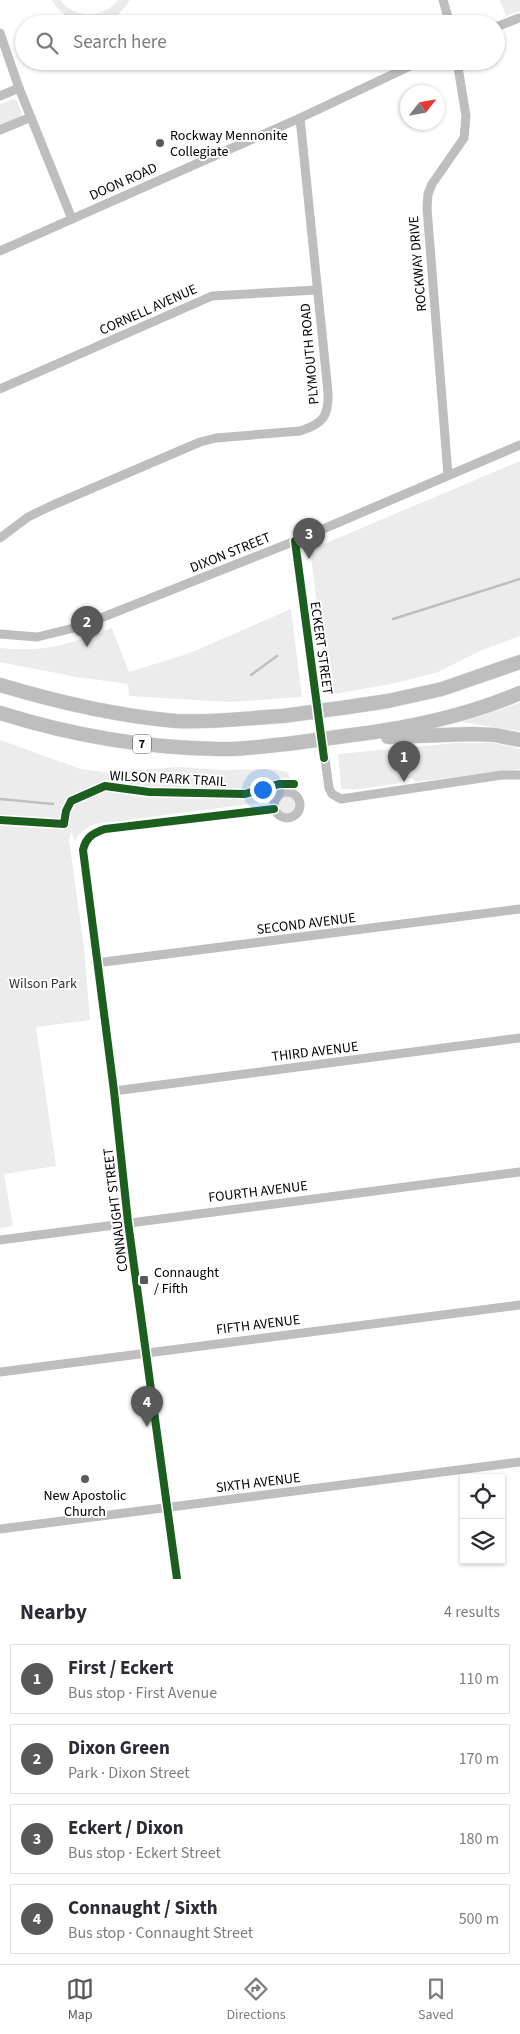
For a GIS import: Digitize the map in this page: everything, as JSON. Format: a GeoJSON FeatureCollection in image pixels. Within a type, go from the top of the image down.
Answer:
{"type":"FeatureCollection","features":[{"type":"Feature","properties":{"kind":"highway","name":"7"},"geometry":{"type":"LineString","coordinates":[[0,684],[53,701],[147,718],[177,721],[219,721],[282,716],[388,701],[442,688],[520,662]]}},
{"type":"Feature","properties":{"kind":"highway","name":"7"},"geometry":{"type":"LineString","coordinates":[[0,713],[97,738],[167,747],[220,750],[286,744],[394,730],[448,718],[520,693]]}},
{"type":"Feature","properties":{"kind":"highway"},"geometry":{"type":"LineString","coordinates":[[352,735],[398,738],[472,734],[495,735],[520,740]]}},
{"type":"Feature","properties":{"kind":"street"},"geometry":{"type":"LineString","coordinates":[[443,0],[447,15]]}},
{"type":"Feature","properties":{"kind":"street"},"geometry":{"type":"LineString","coordinates":[[505,23],[520,17]]}},
{"type":"Feature","properties":{"kind":"street"},"geometry":{"type":"LineString","coordinates":[[0,33],[19,88],[72,219]]}},
{"type":"Feature","properties":{"kind":"street","name":"DOON ROAD"},"geometry":{"type":"LineString","coordinates":[[0,251],[300,118],[403,70]]}},
{"type":"Feature","properties":{"kind":"street","name":"ROCKWAY DRIVE"},"geometry":{"type":"LineString","coordinates":[[448,475],[427,208],[428,194],[432,184],[464,138],[466,116],[458,70]]}},
{"type":"Feature","properties":{"kind":"street"},"geometry":{"type":"LineString","coordinates":[[0,96],[19,88]]}},
{"type":"Feature","properties":{"kind":"street"},"geometry":{"type":"LineString","coordinates":[[0,130],[31,117]]}},
{"type":"Feature","properties":{"kind":"street","name":"PLYMOUTH ROAD"},"geometry":{"type":"LineString","coordinates":[[0,538],[28,517],[52,505],[200,442],[216,438],[300,431],[312,427],[325,416],[329,407],[300,118]]}},
{"type":"Feature","properties":{"kind":"street","name":"CORNELL AVENUE"},"geometry":{"type":"LineString","coordinates":[[0,389],[212,296],[316,290]]}},
{"type":"Feature","properties":{"kind":"street","name":"DIXON STREET"},"geometry":{"type":"LineString","coordinates":[[0,634],[37,637],[78,627],[295,541],[520,445]]}},
{"type":"Feature","properties":{"kind":"street","name":"ECKERT STREET"},"geometry":{"type":"LineString","coordinates":[[295,541],[328,788],[332,794],[341,799],[502,775],[520,775]]}},
{"type":"Feature","properties":{"kind":"street","name":"CONNAUGHT STREET"},"geometry":{"type":"LineString","coordinates":[[177,1579],[128,1222],[114,1091],[96,963],[83,850],[88,838],[105,829],[274,809]]}},
{"type":"Feature","properties":{"kind":"street","name":"SECOND AVENUE"},"geometry":{"type":"LineString","coordinates":[[96,963],[520,909]]}},
{"type":"Feature","properties":{"kind":"street","name":"THIRD AVENUE"},"geometry":{"type":"LineString","coordinates":[[114,1091],[520,1038]]}},
{"type":"Feature","properties":{"kind":"street","name":"FOURTH AVENUE"},"geometry":{"type":"LineString","coordinates":[[0,1240],[520,1172]]}},
{"type":"Feature","properties":{"kind":"street","name":"FIFTH AVENUE"},"geometry":{"type":"LineString","coordinates":[[0,1372],[520,1305]]}},
{"type":"Feature","properties":{"kind":"street","name":"SIXTH AVENUE"},"geometry":{"type":"LineString","coordinates":[[0,1529],[520,1462]]}},
{"type":"Feature","properties":{"kind":"green space"},"geometry":{"type":"Polygon","coordinates":[[[52,0],[60,0],[73,11],[89,14],[105,11],[118,0],[130,0],[117,15],[65,15],[52,0]]]}},
{"type":"Feature","properties":{"kind":"green space"},"geometry":{"type":"Polygon","coordinates":[[[500,0],[520,0],[520,11],[506,16],[500,0]]]}},
{"type":"Feature","properties":{"kind":"green space"},"geometry":{"type":"Polygon","coordinates":[[[14,99],[17,101],[22,113],[20,118],[0,126],[0,104],[14,99]]]}},
{"type":"Feature","properties":{"kind":"green space"},"geometry":{"type":"Polygon","coordinates":[[[520,461],[520,636],[480,651],[438,672],[396,683],[328,695],[311,557],[312,551],[319,546],[520,461]]]}},
{"type":"Feature","properties":{"kind":"green space"},"geometry":{"type":"Polygon","coordinates":[[[291,609],[302,697],[230,702],[129,696],[128,684],[77,677],[0,662],[0,648],[30,649],[57,646],[112,628],[129,672],[190,653],[291,609]]]}},
{"type":"Feature","properties":{"kind":"green space"},"geometry":{"type":"Polygon","coordinates":[[[520,703],[520,731],[461,722],[520,703]]]}},
{"type":"Feature","properties":{"kind":"green space","name":"Wilson Park"},"geometry":{"type":"Polygon","coordinates":[[[0,740],[81,769],[125,775],[130,771],[177,767],[223,770],[270,769],[288,772],[290,778],[270,783],[266,790],[275,788],[266,799],[258,803],[95,824],[83,831],[75,841],[71,832],[69,840],[84,948],[90,1020],[36,1027],[56,1166],[4,1174],[13,1226],[0,1228],[0,740]]]}},
{"type":"Feature","properties":{"kind":"green space"},"geometry":{"type":"Polygon","coordinates":[[[456,743],[494,743],[520,749],[520,769],[415,782],[413,778],[401,780],[401,783],[360,789],[341,789],[338,754],[456,743]]]}},
{"type":"Feature","properties":{"kind":"green space"},"geometry":{"type":"Polygon","coordinates":[[[287,795],[294,798],[297,805],[294,812],[287,815],[280,812],[277,805],[280,798],[287,795]]]}},
{"type":"Feature","properties":{"kind":"waterway"},"geometry":{"type":"LineString","coordinates":[[393,619],[520,579]]}},
{"type":"Feature","properties":{"kind":"waterway"},"geometry":{"type":"LineString","coordinates":[[251,675],[277,656]]}},
{"type":"Feature","properties":{"kind":"waterway"},"geometry":{"type":"LineString","coordinates":[[0,799],[53,804]]}},
{"type":"Feature","properties":{"kind":"cycle path"},"geometry":{"type":"LineString","coordinates":[[295,541],[324,758]]}},
{"type":"Feature","properties":{"kind":"cycle path","name":"WILSON PARK TRAIL"},"geometry":{"type":"LineString","coordinates":[[0,820],[64,824],[66,811],[71,801],[105,786],[149,792],[245,794],[279,784],[294,784]]}},
{"type":"Feature","properties":{"kind":"cycle path"},"geometry":{"type":"LineString","coordinates":[[177,1579],[128,1222],[114,1091],[83,850],[91,836],[105,829],[274,809]]}},
{"type":"Feature","properties":{"kind":"place","name":"Rockway Mennonite Collegiate"},"geometry":{"type":"Point","coordinates":[160,143]}},
{"type":"Feature","properties":{"kind":"place","name":"Eckert / Dixon"},"geometry":{"type":"Point","coordinates":[309,559]}},
{"type":"Feature","properties":{"kind":"place","name":"Dixon Green"},"geometry":{"type":"Point","coordinates":[87,647]}},
{"type":"Feature","properties":{"kind":"place","name":"First / Eckert"},"geometry":{"type":"Point","coordinates":[404,782]}},
{"type":"Feature","properties":{"kind":"place","name":"Connaught / Fifth"},"geometry":{"type":"Point","coordinates":[144,1280]}},
{"type":"Feature","properties":{"kind":"place","name":"Connaught / Sixth"},"geometry":{"type":"Point","coordinates":[147,1427]}},
{"type":"Feature","properties":{"kind":"place","name":"New Apostolic Church"},"geometry":{"type":"Point","coordinates":[85,1479]}}]}
